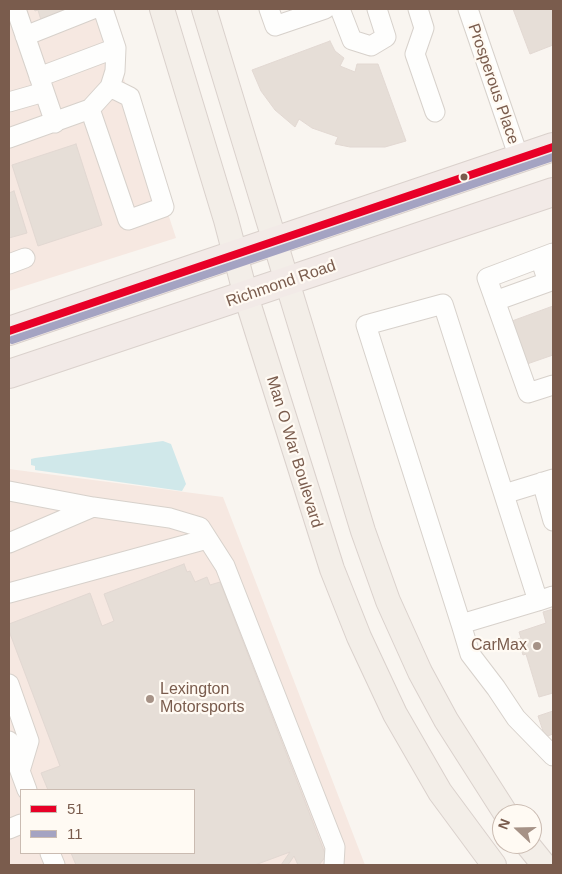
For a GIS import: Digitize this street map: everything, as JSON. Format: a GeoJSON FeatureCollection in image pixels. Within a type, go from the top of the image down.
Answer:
{"type":"FeatureCollection","features":[{"type":"Feature","properties":{"kind":"highway"},"geometry":{"type":"LineString","coordinates":[[9,332],[553,147]]}},
{"type":"Feature","properties":{"kind":"highway","name":"Richmond Road"},"geometry":{"type":"LineString","coordinates":[[9,374],[553,192]]}},
{"type":"Feature","properties":{"kind":"main road","name":"Man O War Boulevard"},"geometry":{"type":"LineString","coordinates":[[162,9],[226,220],[246,296],[313,514],[359,637],[395,714],[440,792],[494,865]]}},
{"type":"Feature","properties":{"kind":"main road"},"geometry":{"type":"LineString","coordinates":[[204,9],[273,242],[363,531],[388,601],[420,672],[446,720],[500,804]]}},
{"type":"Feature","properties":{"kind":"main road"},"geometry":{"type":"LineString","coordinates":[[535,854],[544,865]]}},
{"type":"Feature","properties":{"kind":"street"},"geometry":{"type":"LineString","coordinates":[[16,9],[55,123]]}},
{"type":"Feature","properties":{"kind":"street"},"geometry":{"type":"LineString","coordinates":[[25,36],[93,9]]}},
{"type":"Feature","properties":{"kind":"street"},"geometry":{"type":"LineString","coordinates":[[9,138],[90,109],[110,87],[115,71],[116,48],[103,9]]}},
{"type":"Feature","properties":{"kind":"street"},"geometry":{"type":"LineString","coordinates":[[268,9],[275,26],[325,9]]}},
{"type":"Feature","properties":{"kind":"street"},"geometry":{"type":"LineString","coordinates":[[340,9],[352,40],[371,46],[386,37],[377,9]]}},
{"type":"Feature","properties":{"kind":"street"},"geometry":{"type":"LineString","coordinates":[[418,9],[424,28],[415,54],[435,112]]}},
{"type":"Feature","properties":{"kind":"street","name":"Prosperous Place"},"geometry":{"type":"LineString","coordinates":[[468,9],[519,158]]}},
{"type":"Feature","properties":{"kind":"street"},"geometry":{"type":"LineString","coordinates":[[9,101],[116,48]]}},
{"type":"Feature","properties":{"kind":"street"},"geometry":{"type":"LineString","coordinates":[[90,109],[128,220],[164,207],[130,97],[110,87]]}},
{"type":"Feature","properties":{"kind":"street"},"geometry":{"type":"LineString","coordinates":[[495,301],[548,282],[546,255],[487,278],[495,301],[528,393],[553,385]]}},
{"type":"Feature","properties":{"kind":"street"},"geometry":{"type":"LineString","coordinates":[[461,624],[545,598],[504,494],[443,304],[366,325],[470,654],[516,718],[553,756]]}},
{"type":"Feature","properties":{"kind":"street"},"geometry":{"type":"LineString","coordinates":[[504,494],[548,480],[553,521]]}},
{"type":"Feature","properties":{"kind":"street"},"geometry":{"type":"LineString","coordinates":[[9,491],[93,507],[170,518],[200,527],[225,566],[335,847],[334,865]]}},
{"type":"Feature","properties":{"kind":"street"},"geometry":{"type":"LineString","coordinates":[[9,543],[93,507]]}},
{"type":"Feature","properties":{"kind":"street"},"geometry":{"type":"LineString","coordinates":[[9,593],[207,539]]}},
{"type":"Feature","properties":{"kind":"street"},"geometry":{"type":"LineString","coordinates":[[9,684],[17,729],[29,741],[20,780]]}},
{"type":"Feature","properties":{"kind":"street"},"geometry":{"type":"LineString","coordinates":[[9,741],[20,780]]}},
{"type":"Feature","properties":{"kind":"shaded area"},"geometry":{"type":"Polygon","coordinates":[[[9,9],[101,9],[176,238],[9,291],[9,9]]]}},
{"type":"Feature","properties":{"kind":"shaded area"},"geometry":{"type":"Polygon","coordinates":[[[9,469],[223,497],[365,865],[9,865],[9,469]]]}},
{"type":"Feature","properties":{"kind":"water"},"geometry":{"type":"Polygon","coordinates":[[[163,441],[171,444],[186,484],[182,491],[35,470],[35,466],[31,465],[31,459],[35,458],[163,441]]]}},
{"type":"Feature","properties":{"kind":"building"},"geometry":{"type":"Polygon","coordinates":[[[34,9],[77,9],[41,20],[38,10],[35,11],[34,9]]]}},
{"type":"Feature","properties":{"kind":"building"},"geometry":{"type":"Polygon","coordinates":[[[513,9],[553,9],[553,45],[530,54],[513,9]]]}},
{"type":"Feature","properties":{"kind":"building"},"geometry":{"type":"Polygon","coordinates":[[[330,41],[335,51],[344,58],[340,66],[355,72],[357,64],[378,64],[406,141],[385,147],[350,147],[335,144],[338,137],[312,128],[299,119],[295,127],[275,110],[261,91],[252,70],[330,41]]]}},
{"type":"Feature","properties":{"kind":"building"},"geometry":{"type":"Polygon","coordinates":[[[76,144],[102,225],[38,246],[12,165],[76,144]]]}},
{"type":"Feature","properties":{"kind":"building"},"geometry":{"type":"Polygon","coordinates":[[[14,191],[27,233],[9,238],[9,193],[14,191]]]}},
{"type":"Feature","properties":{"kind":"building"},"geometry":{"type":"Polygon","coordinates":[[[553,306],[553,355],[527,364],[512,321],[553,306]]]}},
{"type":"Feature","properties":{"kind":"building","name":"Lexington Motorsports"},"geometry":{"type":"Polygon","coordinates":[[[184,564],[187,572],[190,571],[195,582],[207,577],[210,585],[220,582],[326,856],[319,865],[298,865],[294,856],[288,865],[281,865],[290,852],[255,865],[76,865],[71,854],[195,854],[195,789],[48,789],[41,773],[60,766],[9,631],[9,624],[90,593],[102,626],[114,621],[104,594],[184,564]]]}},
{"type":"Feature","properties":{"kind":"building","name":"CarMax"},"geometry":{"type":"Polygon","coordinates":[[[553,609],[553,693],[539,697],[526,654],[523,655],[518,639],[521,638],[519,632],[546,623],[543,612],[553,609]]]}},
{"type":"Feature","properties":{"kind":"building"},"geometry":{"type":"Polygon","coordinates":[[[553,711],[553,734],[545,737],[538,716],[553,711]]]}},
{"type":"Feature","properties":{"kind":"transit line","name":"51"},"geometry":{"type":"LineString","coordinates":[[9,331],[553,147]]}},
{"type":"Feature","properties":{"kind":"transit line","name":"11"},"geometry":{"type":"LineString","coordinates":[[12,340],[553,157]]}},
{"type":"Feature","properties":{"kind":"place","name":"CarMax"},"geometry":{"type":"Point","coordinates":[537,646]}},
{"type":"Feature","properties":{"kind":"place","name":"Lexington Motorsports"},"geometry":{"type":"Point","coordinates":[150,699]}}]}
